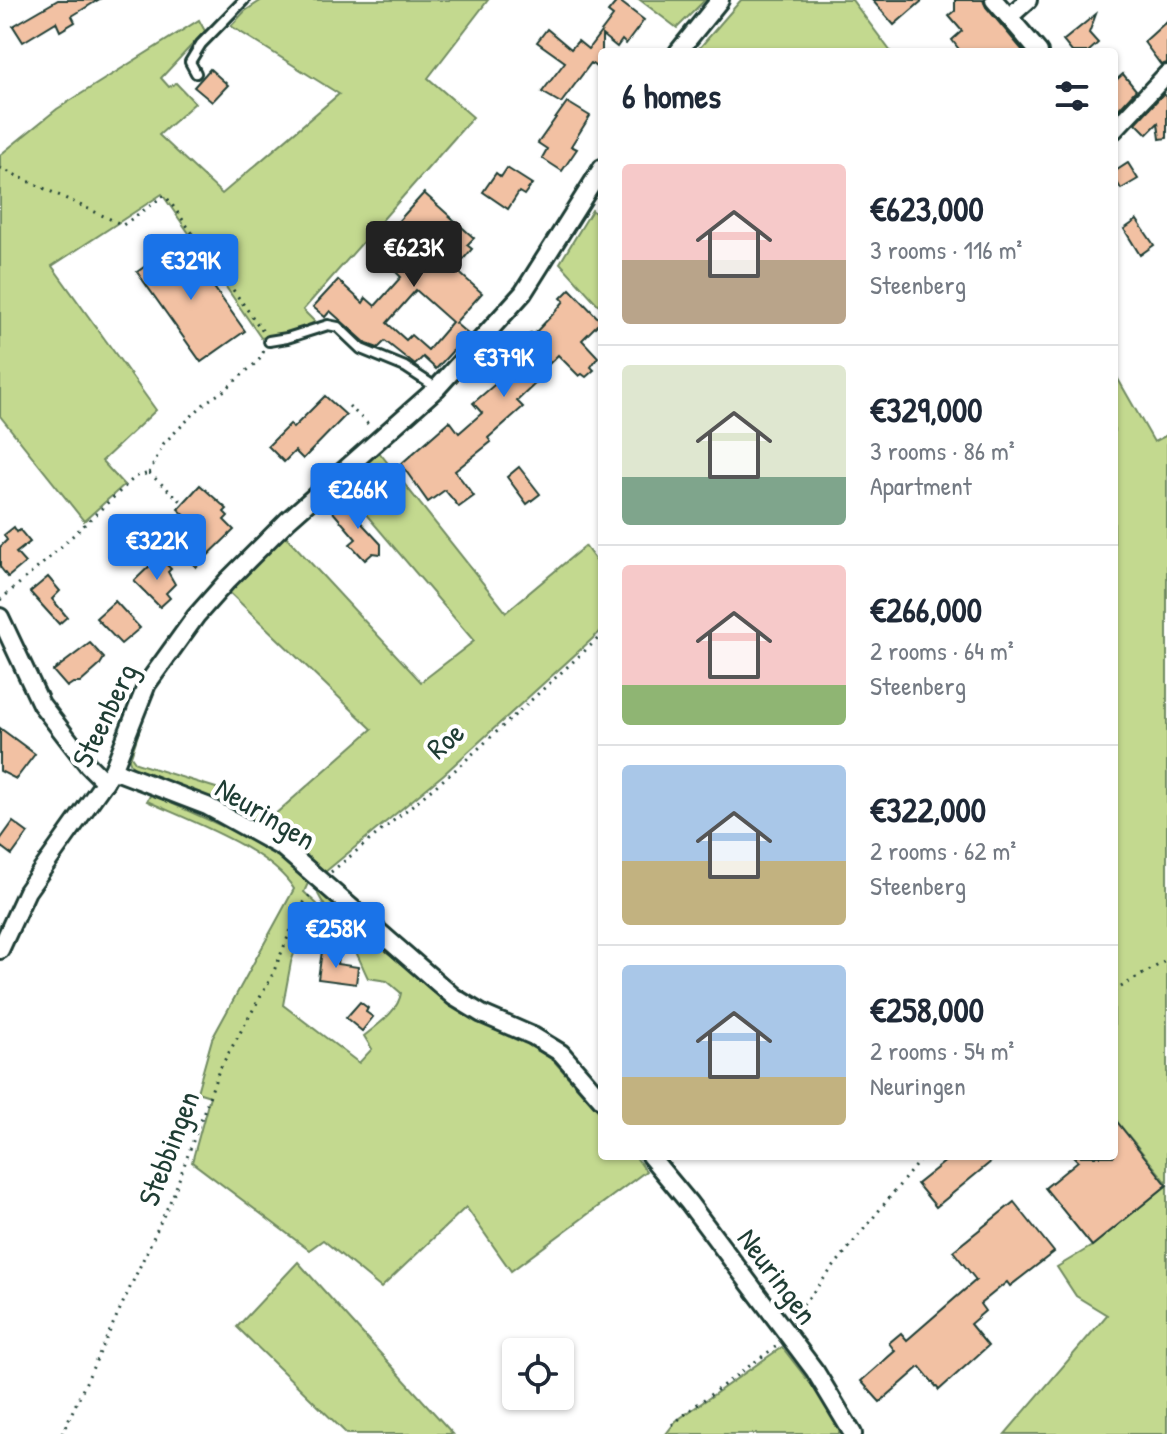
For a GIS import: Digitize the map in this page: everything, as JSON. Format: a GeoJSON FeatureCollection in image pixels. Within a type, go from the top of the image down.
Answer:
{"type":"FeatureCollection","features":[{"type":"Feature","properties":{"kind":"street"},"geometry":{"type":"LineString","coordinates":[[681,48],[720,0]]}},
{"type":"Feature","properties":{"kind":"street"},"geometry":{"type":"LineString","coordinates":[[994,0],[1036,48]]}},
{"type":"Feature","properties":{"kind":"street"},"geometry":{"type":"LineString","coordinates":[[1009,17],[1028,0]]}},
{"type":"Feature","properties":{"kind":"street"},"geometry":{"type":"LineString","coordinates":[[1118,126],[1167,74]]}},
{"type":"Feature","properties":{"kind":"street","name":"Steenberg"},"geometry":{"type":"LineString","coordinates":[[0,950],[27,891],[109,776],[147,684],[196,616],[288,520],[437,388],[523,293],[598,174]]}},
{"type":"Feature","properties":{"kind":"street"},"geometry":{"type":"LineString","coordinates":[[0,617],[41,704],[81,756],[109,776]]}},
{"type":"Feature","properties":{"kind":"street","name":"Neuringen"},"geometry":{"type":"LineString","coordinates":[[109,776],[207,806],[283,848],[454,997],[561,1053],[598,1095]]}},
{"type":"Feature","properties":{"kind":"street","name":"Neuringen"},"geometry":{"type":"LineString","coordinates":[[653,1160],[815,1371],[853,1434]]}},
{"type":"Feature","properties":{"kind":"lane"},"geometry":{"type":"LineString","coordinates":[[196,73],[190,62],[201,44],[244,0]]}},
{"type":"Feature","properties":{"kind":"lane"},"geometry":{"type":"LineString","coordinates":[[269,341],[328,325],[338,327],[361,349],[405,367],[437,388]]}},
{"type":"Feature","properties":{"kind":"path"},"geometry":{"type":"LineString","coordinates":[[0,168],[123,225],[165,195],[269,341],[259,360],[206,402],[164,443],[149,473],[135,477],[0,600]]}},
{"type":"Feature","properties":{"kind":"path"},"geometry":{"type":"LineString","coordinates":[[349,406],[381,437]]}},
{"type":"Feature","properties":{"kind":"path"},"geometry":{"type":"LineString","coordinates":[[149,473],[182,502]]}},
{"type":"Feature","properties":{"kind":"path","name":"Roe"},"geometry":{"type":"LineString","coordinates":[[321,881],[454,771],[598,639]]}},
{"type":"Feature","properties":{"kind":"path","name":"Stebbingen"},"geometry":{"type":"LineString","coordinates":[[62,1434],[174,1193],[219,1070],[271,978],[300,908],[321,881]]}},
{"type":"Feature","properties":{"kind":"path"},"geometry":{"type":"LineString","coordinates":[[1118,989],[1167,960]]}},
{"type":"Feature","properties":{"kind":"path"},"geometry":{"type":"LineString","coordinates":[[672,1425],[786,1334],[920,1160]]}},
{"type":"Feature","properties":{"kind":"green space"},"geometry":{"type":"Polygon","coordinates":[[[262,0],[488,0],[428,78],[473,117],[303,310],[315,322],[290,333],[261,338],[162,194],[52,266],[156,410],[102,461],[124,485],[84,521],[0,416],[0,155],[57,109],[199,20],[205,31],[161,78],[169,87],[176,83],[195,103],[159,135],[222,194],[339,94],[231,26],[245,11],[262,0]]]}},
{"type":"Feature","properties":{"kind":"green space"},"geometry":{"type":"Polygon","coordinates":[[[640,0],[705,0],[677,28],[640,0]]]}},
{"type":"Feature","properties":{"kind":"green space"},"geometry":{"type":"Polygon","coordinates":[[[741,0],[852,0],[888,48],[699,48],[741,0]]]}},
{"type":"Feature","properties":{"kind":"green space"},"geometry":{"type":"Polygon","coordinates":[[[592,210],[598,216],[598,305],[560,263],[592,210]]]}},
{"type":"Feature","properties":{"kind":"green space"},"geometry":{"type":"Polygon","coordinates":[[[1118,379],[1154,442],[1167,435],[1167,1183],[1118,1123],[1118,379]]]}},
{"type":"Feature","properties":{"kind":"green space"},"geometry":{"type":"Polygon","coordinates":[[[379,452],[506,612],[585,546],[598,564],[598,634],[444,774],[325,872],[284,841],[136,770],[127,754],[150,698],[131,756],[136,763],[216,788],[273,816],[372,729],[229,592],[283,533],[421,682],[474,641],[341,485],[379,452]]]}},
{"type":"Feature","properties":{"kind":"green space"},"geometry":{"type":"Polygon","coordinates":[[[151,794],[264,845],[309,881],[304,892],[317,904],[332,935],[315,938],[301,935],[291,962],[283,1005],[359,1063],[372,1049],[364,1036],[392,1012],[401,993],[387,981],[368,978],[351,943],[318,894],[320,891],[450,1006],[528,1043],[553,1060],[598,1111],[598,1160],[638,1160],[646,1171],[511,1271],[466,1207],[381,1288],[323,1240],[309,1250],[192,1162],[210,1096],[197,1092],[212,1039],[294,889],[267,861],[248,849],[147,801],[151,794]]]}},
{"type":"Feature","properties":{"kind":"green space"},"geometry":{"type":"Polygon","coordinates":[[[1167,1185],[1167,1434],[1005,1434],[1107,1315],[1076,1296],[1057,1267],[1092,1246],[1167,1185]]]}},
{"type":"Feature","properties":{"kind":"green space"},"geometry":{"type":"Polygon","coordinates":[[[298,1262],[453,1434],[347,1434],[237,1327],[298,1262]]]}},
{"type":"Feature","properties":{"kind":"green space"},"geometry":{"type":"Polygon","coordinates":[[[782,1347],[827,1405],[843,1434],[666,1434],[676,1421],[782,1347]]]}},
{"type":"Feature","properties":{"kind":"building"},"geometry":{"type":"Polygon","coordinates":[[[58,0],[98,0],[72,16],[75,22],[60,31],[56,22],[23,42],[13,26],[58,0]]]}},
{"type":"Feature","properties":{"kind":"building"},"geometry":{"type":"Polygon","coordinates":[[[618,0],[644,20],[626,44],[622,40],[617,47],[602,35],[602,48],[598,48],[598,69],[591,63],[561,103],[542,92],[565,62],[537,42],[547,29],[571,49],[578,41],[588,49],[613,16],[608,12],[618,0]]]}},
{"type":"Feature","properties":{"kind":"building"},"geometry":{"type":"Polygon","coordinates":[[[872,0],[923,0],[894,25],[872,0]]]}},
{"type":"Feature","properties":{"kind":"building"},"geometry":{"type":"Polygon","coordinates":[[[955,0],[983,0],[1021,48],[958,48],[952,40],[962,31],[949,16],[955,11],[955,0]]]}},
{"type":"Feature","properties":{"kind":"building"},"geometry":{"type":"Polygon","coordinates":[[[1096,14],[1089,33],[1098,43],[1092,48],[1069,48],[1063,41],[1096,14]]]}},
{"type":"Feature","properties":{"kind":"building"},"geometry":{"type":"Polygon","coordinates":[[[1167,21],[1167,63],[1161,65],[1144,42],[1167,21]]]}},
{"type":"Feature","properties":{"kind":"building"},"geometry":{"type":"Polygon","coordinates":[[[210,69],[228,85],[212,102],[194,87],[210,69]]]}},
{"type":"Feature","properties":{"kind":"building"},"geometry":{"type":"Polygon","coordinates":[[[1123,74],[1136,90],[1118,110],[1118,78],[1123,74]]]}},
{"type":"Feature","properties":{"kind":"building"},"geometry":{"type":"Polygon","coordinates":[[[1163,94],[1167,98],[1167,138],[1160,139],[1158,123],[1147,134],[1136,123],[1163,94]]]}},
{"type":"Feature","properties":{"kind":"building"},"geometry":{"type":"Polygon","coordinates":[[[567,102],[590,116],[571,146],[577,149],[562,171],[542,158],[547,149],[538,143],[567,102]]]}},
{"type":"Feature","properties":{"kind":"building"},"geometry":{"type":"Polygon","coordinates":[[[1128,163],[1138,179],[1121,189],[1118,169],[1128,163]]]}},
{"type":"Feature","properties":{"kind":"building"},"geometry":{"type":"Polygon","coordinates":[[[507,168],[532,184],[524,195],[519,192],[508,209],[483,192],[496,173],[501,177],[507,168]]]}},
{"type":"Feature","properties":{"kind":"building"},"geometry":{"type":"Polygon","coordinates":[[[424,193],[474,238],[467,245],[472,249],[455,269],[482,293],[455,323],[468,334],[436,369],[423,357],[415,365],[385,341],[378,348],[367,344],[330,311],[325,317],[313,307],[338,280],[363,303],[366,298],[375,306],[401,277],[373,249],[424,193]],[[416,290],[387,323],[406,340],[411,335],[428,350],[452,322],[416,290]]]}},
{"type":"Feature","properties":{"kind":"building"},"geometry":{"type":"Polygon","coordinates":[[[1137,220],[1154,245],[1140,255],[1124,229],[1137,220]]]}},
{"type":"Feature","properties":{"kind":"building"},"geometry":{"type":"Polygon","coordinates":[[[181,241],[245,331],[201,362],[137,272],[181,241]]]}},
{"type":"Feature","properties":{"kind":"building"},"geometry":{"type":"Polygon","coordinates":[[[570,289],[598,318],[598,324],[582,340],[598,357],[591,367],[594,370],[586,377],[582,374],[579,376],[558,355],[517,401],[523,407],[488,438],[491,442],[455,471],[474,496],[459,507],[445,490],[428,502],[401,464],[450,421],[459,433],[482,413],[473,403],[500,380],[492,372],[555,312],[564,301],[561,298],[570,289]]]}},
{"type":"Feature","properties":{"kind":"building"},"geometry":{"type":"Polygon","coordinates":[[[325,396],[346,415],[303,459],[295,451],[284,462],[268,446],[290,424],[293,428],[325,396]]]}},
{"type":"Feature","properties":{"kind":"building"},"geometry":{"type":"Polygon","coordinates":[[[519,467],[540,494],[527,504],[507,477],[519,467]]]}},
{"type":"Feature","properties":{"kind":"building"},"geometry":{"type":"Polygon","coordinates":[[[200,485],[227,509],[224,512],[228,516],[224,520],[234,530],[196,567],[184,555],[187,553],[179,544],[186,538],[181,532],[192,522],[178,509],[200,485]]]}},
{"type":"Feature","properties":{"kind":"building"},"geometry":{"type":"Polygon","coordinates":[[[345,499],[357,512],[354,515],[381,544],[381,554],[373,553],[365,560],[350,544],[356,539],[332,511],[345,499]]]}},
{"type":"Feature","properties":{"kind":"building"},"geometry":{"type":"Polygon","coordinates":[[[14,527],[30,542],[16,553],[25,563],[8,577],[0,567],[0,547],[7,540],[4,535],[14,527]]]}},
{"type":"Feature","properties":{"kind":"building"},"geometry":{"type":"Polygon","coordinates":[[[159,557],[171,569],[168,572],[175,584],[166,593],[170,598],[160,607],[134,581],[159,557]]]}},
{"type":"Feature","properties":{"kind":"building"},"geometry":{"type":"Polygon","coordinates":[[[48,577],[60,591],[52,599],[67,617],[59,624],[30,592],[48,577]]]}},
{"type":"Feature","properties":{"kind":"building"},"geometry":{"type":"Polygon","coordinates":[[[115,601],[140,628],[121,644],[96,618],[115,601]]]}},
{"type":"Feature","properties":{"kind":"building"},"geometry":{"type":"Polygon","coordinates":[[[90,643],[104,658],[80,683],[67,687],[53,671],[90,643]]]}},
{"type":"Feature","properties":{"kind":"building"},"geometry":{"type":"Polygon","coordinates":[[[0,728],[35,754],[16,779],[0,771],[0,728]]]}},
{"type":"Feature","properties":{"kind":"building"},"geometry":{"type":"Polygon","coordinates":[[[13,822],[28,833],[12,855],[0,846],[0,840],[13,822]]]}},
{"type":"Feature","properties":{"kind":"building"},"geometry":{"type":"Polygon","coordinates":[[[322,951],[339,953],[337,964],[358,967],[356,984],[318,979],[322,951]]]}},
{"type":"Feature","properties":{"kind":"building"},"geometry":{"type":"Polygon","coordinates":[[[360,1002],[373,1017],[362,1031],[346,1018],[360,1002]]]}},
{"type":"Feature","properties":{"kind":"building"},"geometry":{"type":"Polygon","coordinates":[[[1118,1123],[1167,1185],[1092,1246],[1045,1188],[1078,1161],[1118,1160],[1118,1123]]]}},
{"type":"Feature","properties":{"kind":"building"},"geometry":{"type":"Polygon","coordinates":[[[947,1160],[993,1160],[936,1207],[917,1184],[947,1160]]]}},
{"type":"Feature","properties":{"kind":"building"},"geometry":{"type":"Polygon","coordinates":[[[1014,1202],[1054,1252],[1010,1286],[1007,1282],[980,1304],[985,1311],[970,1324],[988,1346],[939,1390],[920,1367],[880,1402],[861,1381],[895,1351],[889,1343],[901,1333],[907,1340],[976,1280],[953,1251],[1014,1202]]]}}]}
